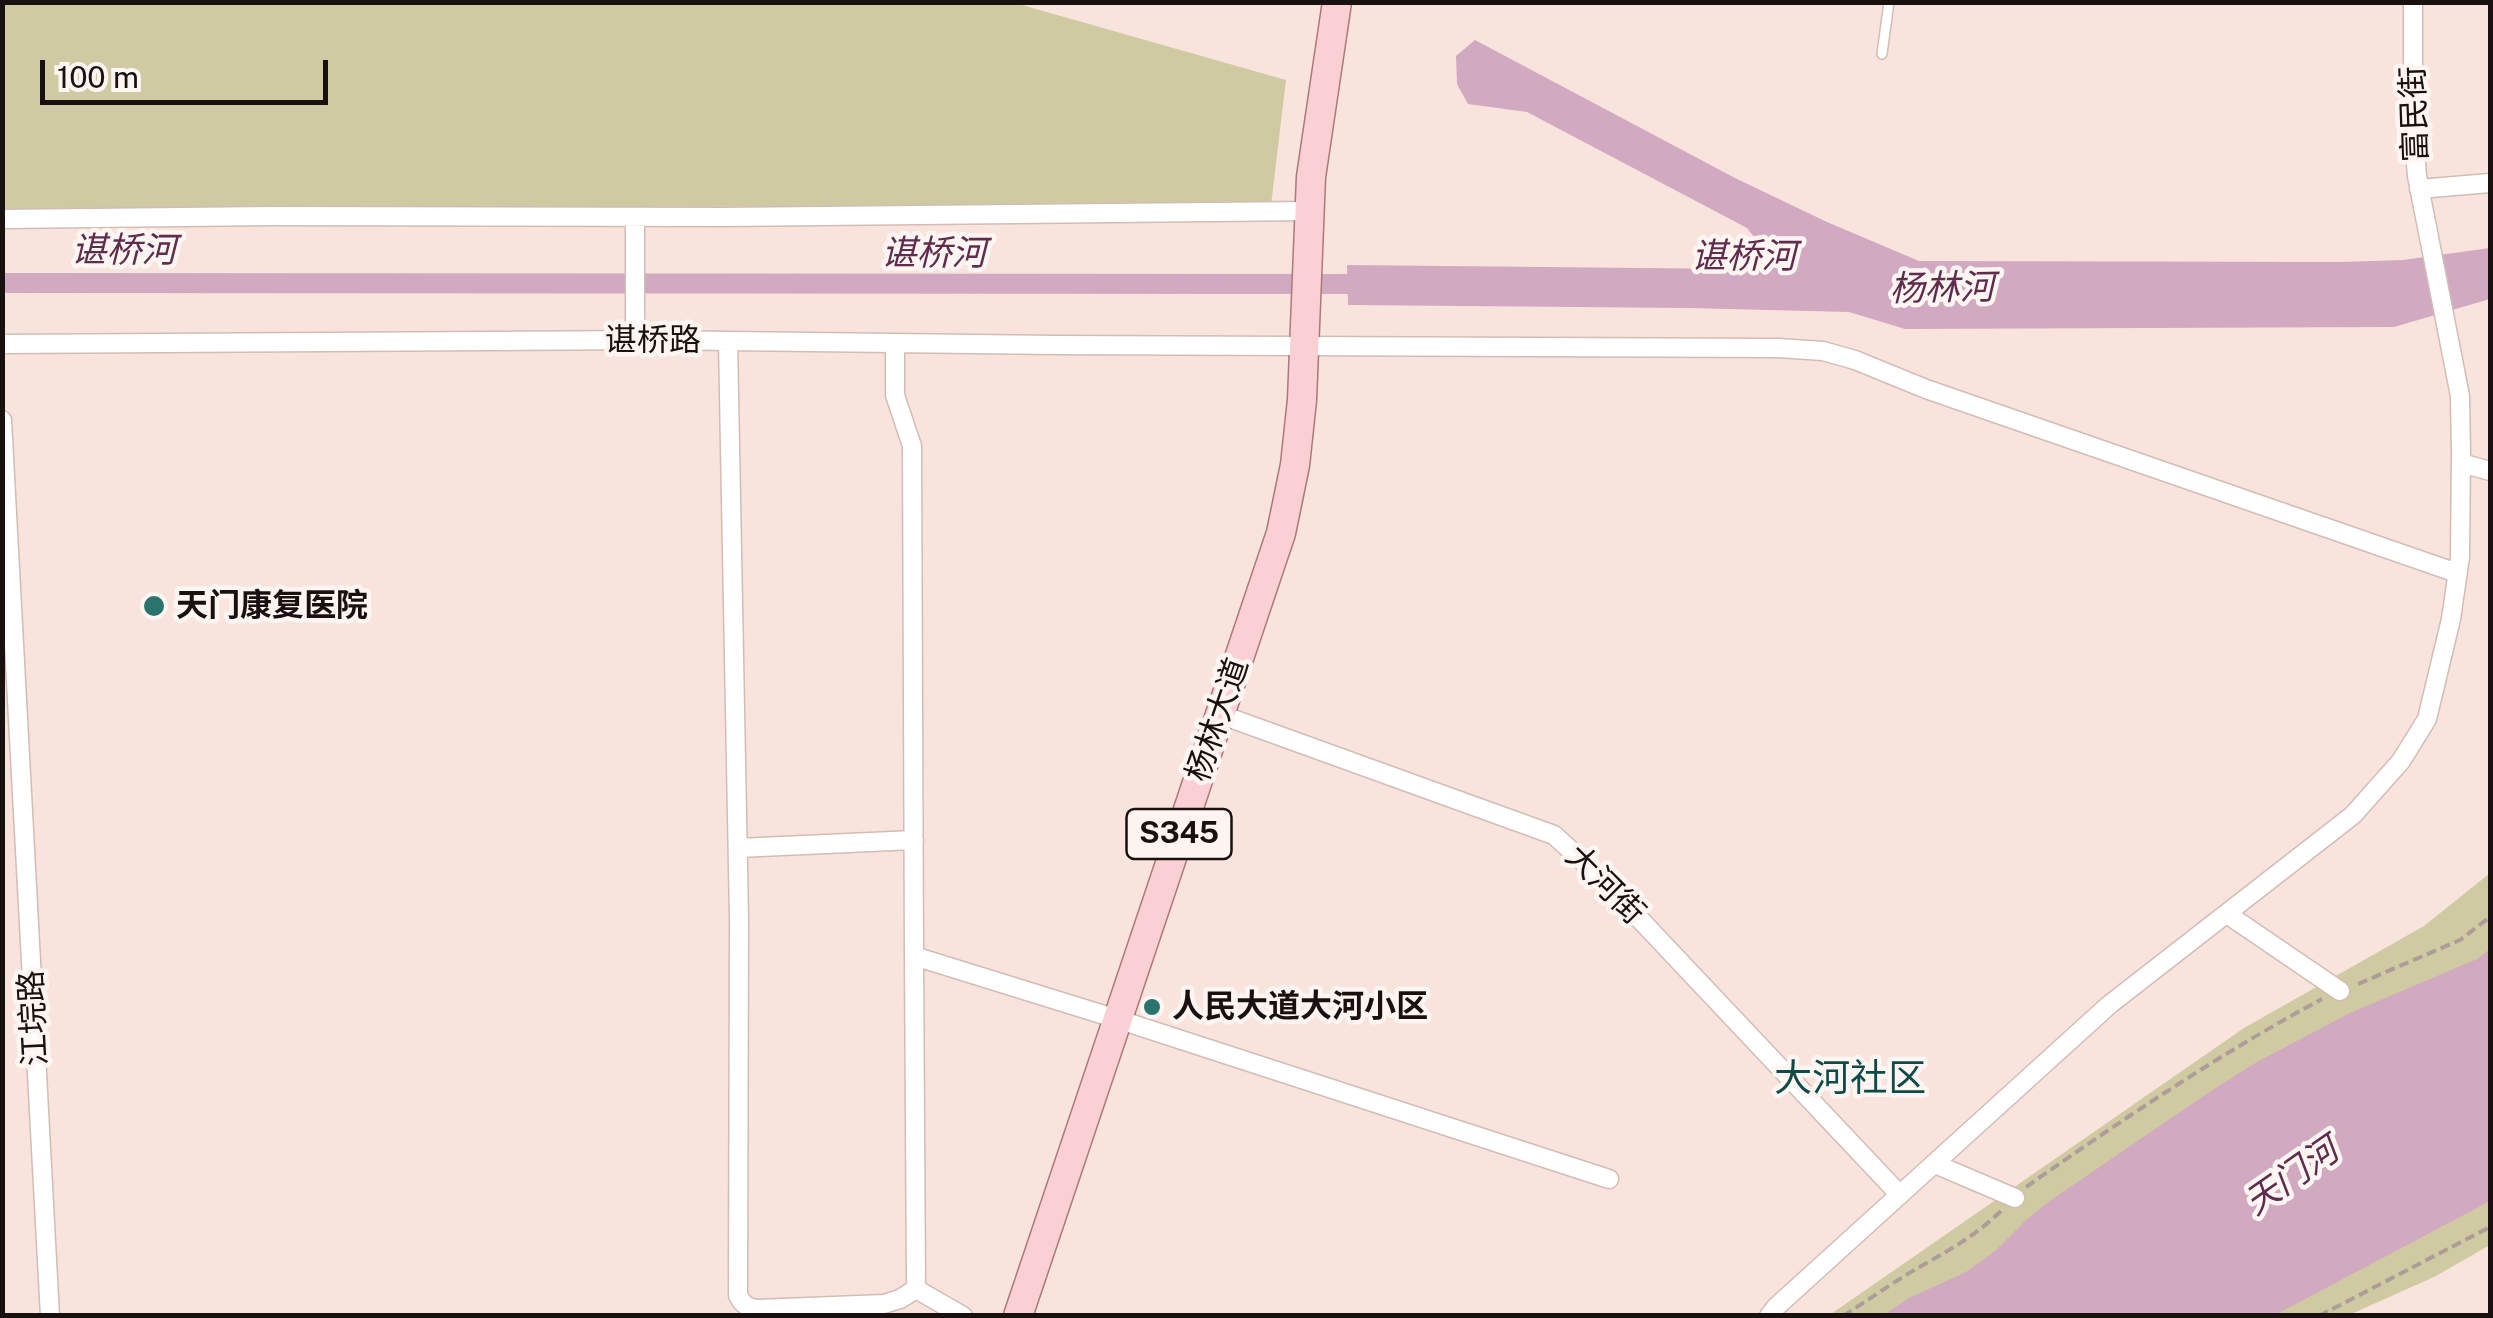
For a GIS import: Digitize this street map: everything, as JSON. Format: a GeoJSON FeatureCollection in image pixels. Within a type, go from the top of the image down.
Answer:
{"type":"FeatureCollection","features":[{"type":"Feature","properties":{"kind":"main road","name":"S345"},"geometry":{"type":"LineString","coordinates":[[1304,345],[1316,132],[1336,2]]}},
{"type":"Feature","properties":{"kind":"main road","name":"杨林大道"},"geometry":{"type":"LineString","coordinates":[[1018,1316],[1281,534],[1295,465],[1304,345]]}},
{"type":"Feature","properties":{"kind":"street","name":"富民街"},"geometry":{"type":"LineString","coordinates":[[1769,1316],[2109,1005],[2354,815],[2401,761],[2427,719],[2458,572],[2462,463],[2460,396],[2419,190],[2412,123],[2414,2]]}},
{"type":"Feature","properties":{"kind":"street"},"geometry":{"type":"LineString","coordinates":[[2419,190],[2490,183]]}},
{"type":"Feature","properties":{"kind":"street"},"geometry":{"type":"LineString","coordinates":[[2,219],[272,216],[1308,221]]}},
{"type":"Feature","properties":{"kind":"street"},"geometry":{"type":"LineString","coordinates":[[634,340],[635,217]]}},
{"type":"Feature","properties":{"kind":"street","name":"谌桥路"},"geometry":{"type":"LineString","coordinates":[[2,344],[634,340],[1822,351],[2458,572]]}},
{"type":"Feature","properties":{"kind":"street"},"geometry":{"type":"LineString","coordinates":[[728,341],[738,848],[738,1294],[742,1303],[758,1309],[884,1304],[900,1300],[916,1288]]}},
{"type":"Feature","properties":{"kind":"street"},"geometry":{"type":"LineString","coordinates":[[895,343],[896,395],[912,446],[916,1288]]}},
{"type":"Feature","properties":{"kind":"street","name":"江垸路"},"geometry":{"type":"LineString","coordinates":[[2,420],[50,1316]]}},
{"type":"Feature","properties":{"kind":"street"},"geometry":{"type":"LineString","coordinates":[[2462,463],[2490,470]]}},
{"type":"Feature","properties":{"kind":"street","name":"大河街"},"geometry":{"type":"LineString","coordinates":[[1219,714],[1554,835],[1600,877],[1900,1195]]}},
{"type":"Feature","properties":{"kind":"street"},"geometry":{"type":"LineString","coordinates":[[738,848],[914,840]]}},
{"type":"Feature","properties":{"kind":"street"},"geometry":{"type":"LineString","coordinates":[[2227,914],[2340,991]]}},
{"type":"Feature","properties":{"kind":"street"},"geometry":{"type":"LineString","coordinates":[[914,956],[1609,1178]]}},
{"type":"Feature","properties":{"kind":"street"},"geometry":{"type":"LineString","coordinates":[[1935,1164],[2015,1198]]}},
{"type":"Feature","properties":{"kind":"street"},"geometry":{"type":"LineString","coordinates":[[916,1288],[963,1316]]}},
{"type":"Feature","properties":{"kind":"lane"},"geometry":{"type":"LineString","coordinates":[[1882,54],[1889,2]]}},
{"type":"Feature","properties":{"kind":"path"},"geometry":{"type":"LineString","coordinates":[[1843,1316],[1956,1248],[2064,1160],[2263,1030],[2340,991],[2460,940],[2490,916]]}},
{"type":"Feature","properties":{"kind":"path"},"geometry":{"type":"LineString","coordinates":[[2320,1316],[2490,1227]]}},
{"type":"Feature","properties":{"kind":"shaded area"},"geometry":{"type":"Polygon","coordinates":[[[2,3],[1015,3],[1286,80],[1271,205],[3,209],[2,3]]]}},
{"type":"Feature","properties":{"kind":"shaded area"},"geometry":{"type":"Polygon","coordinates":[[[2490,873],[2490,1245],[2434,1277],[2349,1315],[1828,1316],[2244,1028],[2424,926],[2490,873]]]}},
{"type":"Feature","properties":{"kind":"water","name":"杨林河"},"geometry":{"type":"Polygon","coordinates":[[[1475,40],[1735,178],[1919,261],[2340,262],[2403,260],[2490,248],[2490,299],[2394,327],[1905,329],[1849,312],[1348,305],[1347,265],[1742,269],[1765,251],[1747,228],[1527,112],[1468,104],[1457,84],[1456,56],[1475,40]]]}},
{"type":"Feature","properties":{"kind":"water","name":"天门河"},"geometry":{"type":"Polygon","coordinates":[[[2490,949],[2490,1201],[2275,1315],[1884,1315],[1909,1298],[1966,1272],[2051,1200],[2257,1062],[2350,1013],[2477,959],[2490,949]]]}},
{"type":"Feature","properties":{"kind":"waterway","name":"谌桥河"},"geometry":{"type":"LineString","coordinates":[[2,283],[1375,284]]}},
{"type":"Feature","properties":{"kind":"place","name":"天门康复医院"},"geometry":{"type":"Point","coordinates":[154,606]}},
{"type":"Feature","properties":{"kind":"place","name":"人民大道大河小区"},"geometry":{"type":"Point","coordinates":[1152,1007]}},
{"type":"Feature","properties":{"kind":"district","name":"大河社区"},"geometry":{"type":"Point","coordinates":[1850,1079]}}]}
